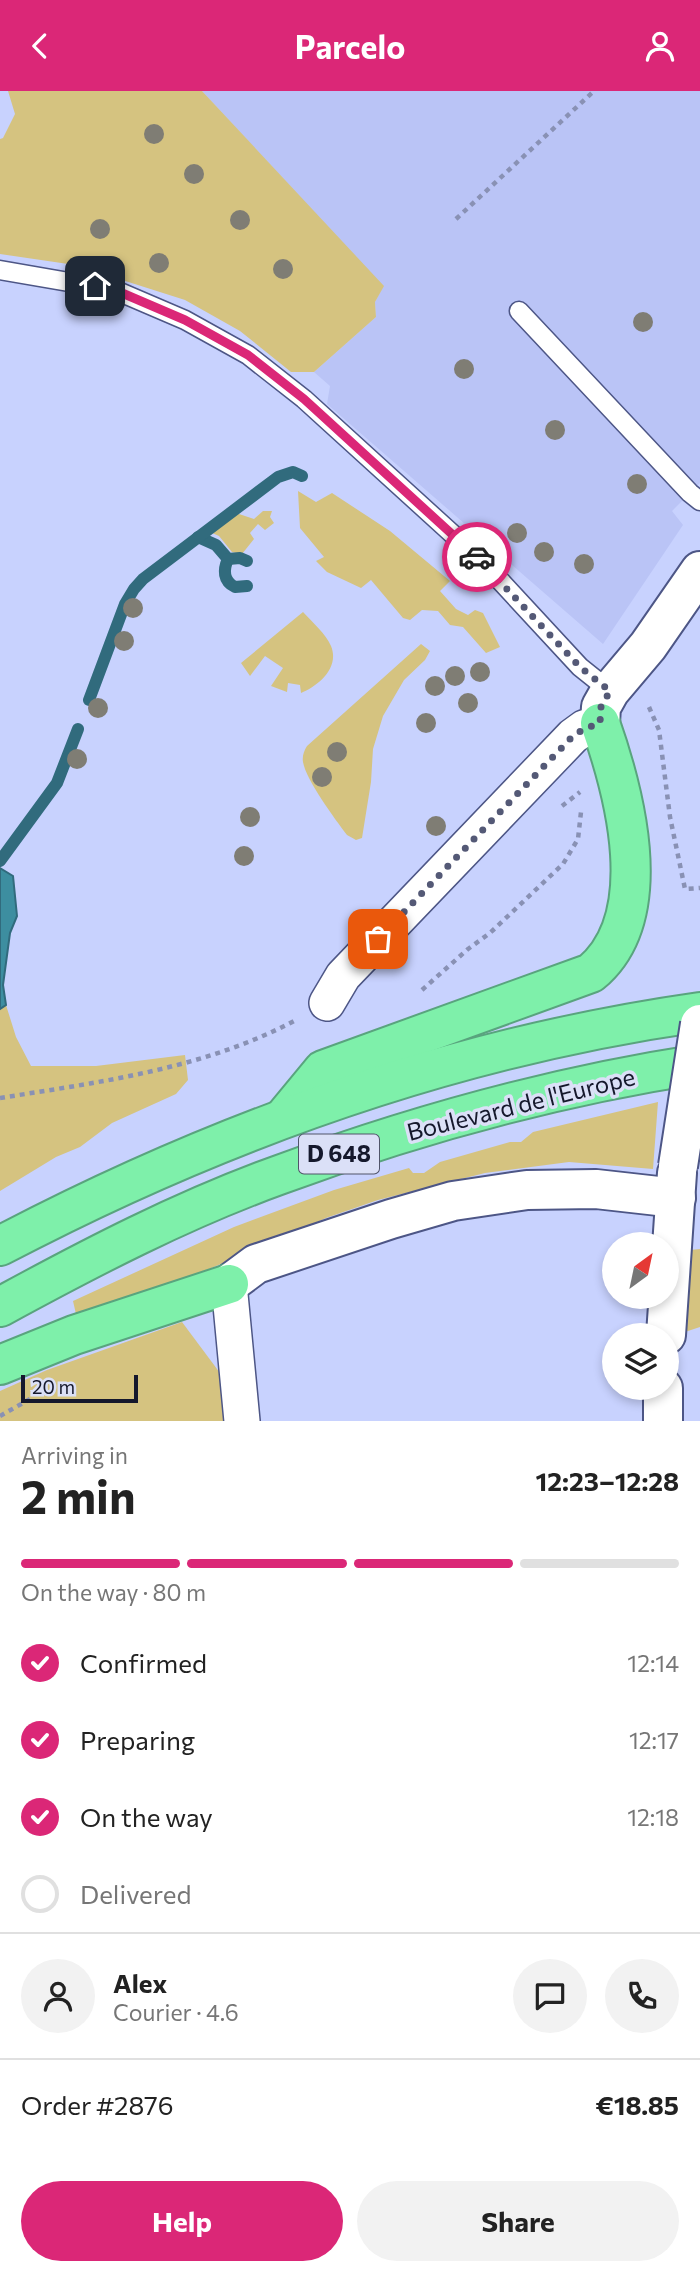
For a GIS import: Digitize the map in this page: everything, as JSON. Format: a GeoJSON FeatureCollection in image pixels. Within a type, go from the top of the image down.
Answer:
{"type":"FeatureCollection","features":[{"type":"Feature","properties":{"kind":"highway"},"geometry":{"type":"LineString","coordinates":[[285,1116],[323,1070],[591,973],[605,961],[624,927],[629,897],[629,853],[623,804],[610,753],[618,703]]}},
{"type":"Feature","properties":{"kind":"highway","name":"D 648"},"geometry":{"type":"LineString","coordinates":[[0,1246],[133,1180],[285,1116],[415,1075],[519,1047],[700,1011]]}},
{"type":"Feature","properties":{"kind":"highway","name":"Boulevard de l'Europe"},"geometry":{"type":"LineString","coordinates":[[0,1307],[186,1213],[328,1157],[511,1102],[589,1084],[700,1065]]}},
{"type":"Feature","properties":{"kind":"highway"},"geometry":{"type":"LineString","coordinates":[[0,1365],[74,1335],[229,1284]]}},
{"type":"Feature","properties":{"kind":"street"},"geometry":{"type":"LineString","coordinates":[[327,1003],[343,976],[573,736],[618,703],[648,646],[700,571]]}},
{"type":"Feature","properties":{"kind":"street"},"geometry":{"type":"LineString","coordinates":[[667,1323],[677,1182],[700,1024]]}},
{"type":"Feature","properties":{"kind":"street"},"geometry":{"type":"LineString","coordinates":[[242,1421],[229,1284],[256,1264],[453,1201],[527,1190],[596,1189],[677,1182]]}},
{"type":"Feature","properties":{"kind":"street"},"geometry":{"type":"LineString","coordinates":[[663,1400],[663,1421]]}},
{"type":"Feature","properties":{"kind":"lane"},"geometry":{"type":"LineString","coordinates":[[0,270],[115,290],[185,320],[248,355],[304,399],[481,560],[580,667],[618,703]]}},
{"type":"Feature","properties":{"kind":"lane"},"geometry":{"type":"LineString","coordinates":[[519,311],[700,501]]}},
{"type":"Feature","properties":{"kind":"path"},"geometry":{"type":"LineString","coordinates":[[456,219],[594,91]]}},
{"type":"Feature","properties":{"kind":"path"},"geometry":{"type":"LineString","coordinates":[[618,703],[659,730],[670,817],[685,889],[700,888]]}},
{"type":"Feature","properties":{"kind":"path"},"geometry":{"type":"LineString","coordinates":[[417,995],[490,933],[563,864],[578,839],[584,788]]}},
{"type":"Feature","properties":{"kind":"shaded area"},"geometry":{"type":"Polygon","coordinates":[[[8,91],[202,91],[384,286],[375,302],[376,317],[314,372],[291,372],[240,331],[185,300],[75,265],[0,254],[0,139],[15,114],[8,91]]]}},
{"type":"Feature","properties":{"kind":"shaded area"},"geometry":{"type":"Polygon","coordinates":[[[202,91],[700,91],[700,483],[672,511],[683,525],[603,644],[327,404],[330,386],[314,372],[376,317],[375,302],[383,286],[202,91]]]}},
{"type":"Feature","properties":{"kind":"shaded area"},"geometry":{"type":"Polygon","coordinates":[[[298,491],[316,502],[332,493],[390,531],[450,581],[440,591],[456,609],[468,615],[475,610],[483,613],[500,647],[486,653],[463,627],[450,625],[438,611],[422,610],[410,620],[403,618],[371,580],[361,588],[327,572],[316,561],[324,557],[300,528],[298,491]]]}},
{"type":"Feature","properties":{"kind":"shaded area"},"geometry":{"type":"Polygon","coordinates":[[[263,511],[272,511],[270,517],[274,523],[265,530],[258,524],[250,533],[254,539],[242,554],[232,552],[219,536],[210,532],[236,513],[254,519],[263,511]]]}},
{"type":"Feature","properties":{"kind":"shaded area"},"geometry":{"type":"Polygon","coordinates":[[[303,612],[331,646],[332,662],[326,675],[301,693],[300,685],[288,683],[287,692],[271,686],[283,668],[265,656],[250,676],[241,663],[303,612]]]}},
{"type":"Feature","properties":{"kind":"shaded area"},"geometry":{"type":"Polygon","coordinates":[[[421,644],[430,651],[425,660],[404,680],[383,716],[373,749],[362,838],[356,840],[347,835],[315,789],[305,770],[304,754],[307,746],[421,644]]]}},
{"type":"Feature","properties":{"kind":"shaded area"},"geometry":{"type":"Polygon","coordinates":[[[0,868],[13,876],[17,916],[10,933],[3,985],[6,1005],[0,1009],[0,868]]]}},
{"type":"Feature","properties":{"kind":"shaded area"},"geometry":{"type":"Polygon","coordinates":[[[0,1001],[6,1005],[16,1037],[31,1066],[96,1066],[185,1055],[188,1080],[176,1094],[112,1123],[80,1147],[56,1157],[0,1191],[0,1001]]]}},
{"type":"Feature","properties":{"kind":"shaded area"},"geometry":{"type":"Polygon","coordinates":[[[658,1102],[653,1169],[569,1162],[485,1173],[378,1200],[326,1218],[78,1323],[73,1301],[234,1227],[334,1190],[409,1168],[413,1173],[424,1173],[440,1162],[510,1142],[521,1142],[533,1132],[658,1102]]]}},
{"type":"Feature","properties":{"kind":"shaded area"},"geometry":{"type":"Polygon","coordinates":[[[700,1249],[700,1327],[685,1332],[690,1250],[700,1249]]]}},
{"type":"Feature","properties":{"kind":"shaded area"},"geometry":{"type":"Polygon","coordinates":[[[182,1322],[220,1373],[225,1421],[0,1421],[0,1391],[47,1370],[182,1322]]]}},
{"type":"Feature","properties":{"kind":"waterway"},"geometry":{"type":"LineString","coordinates":[[89,700],[125,604],[143,579],[278,477],[293,472],[302,476]]}},
{"type":"Feature","properties":{"kind":"waterway"},"geometry":{"type":"LineString","coordinates":[[198,537],[216,545],[228,559],[240,558],[247,561]]}},
{"type":"Feature","properties":{"kind":"waterway"},"geometry":{"type":"LineString","coordinates":[[228,559],[225,567],[228,582],[235,587],[247,586]]}},
{"type":"Feature","properties":{"kind":"waterway"},"geometry":{"type":"LineString","coordinates":[[0,861],[57,783],[78,729]]}},
{"type":"Feature","properties":{"kind":"way so far"},"geometry":{"type":"LineString","coordinates":[[378,939],[573,736],[600,723],[601,707],[610,691],[580,667],[477,557]]}},
{"type":"Feature","properties":{"kind":"route"},"geometry":{"type":"LineString","coordinates":[[95,286],[115,290],[185,320],[248,355],[304,399],[477,557]]}}]}
